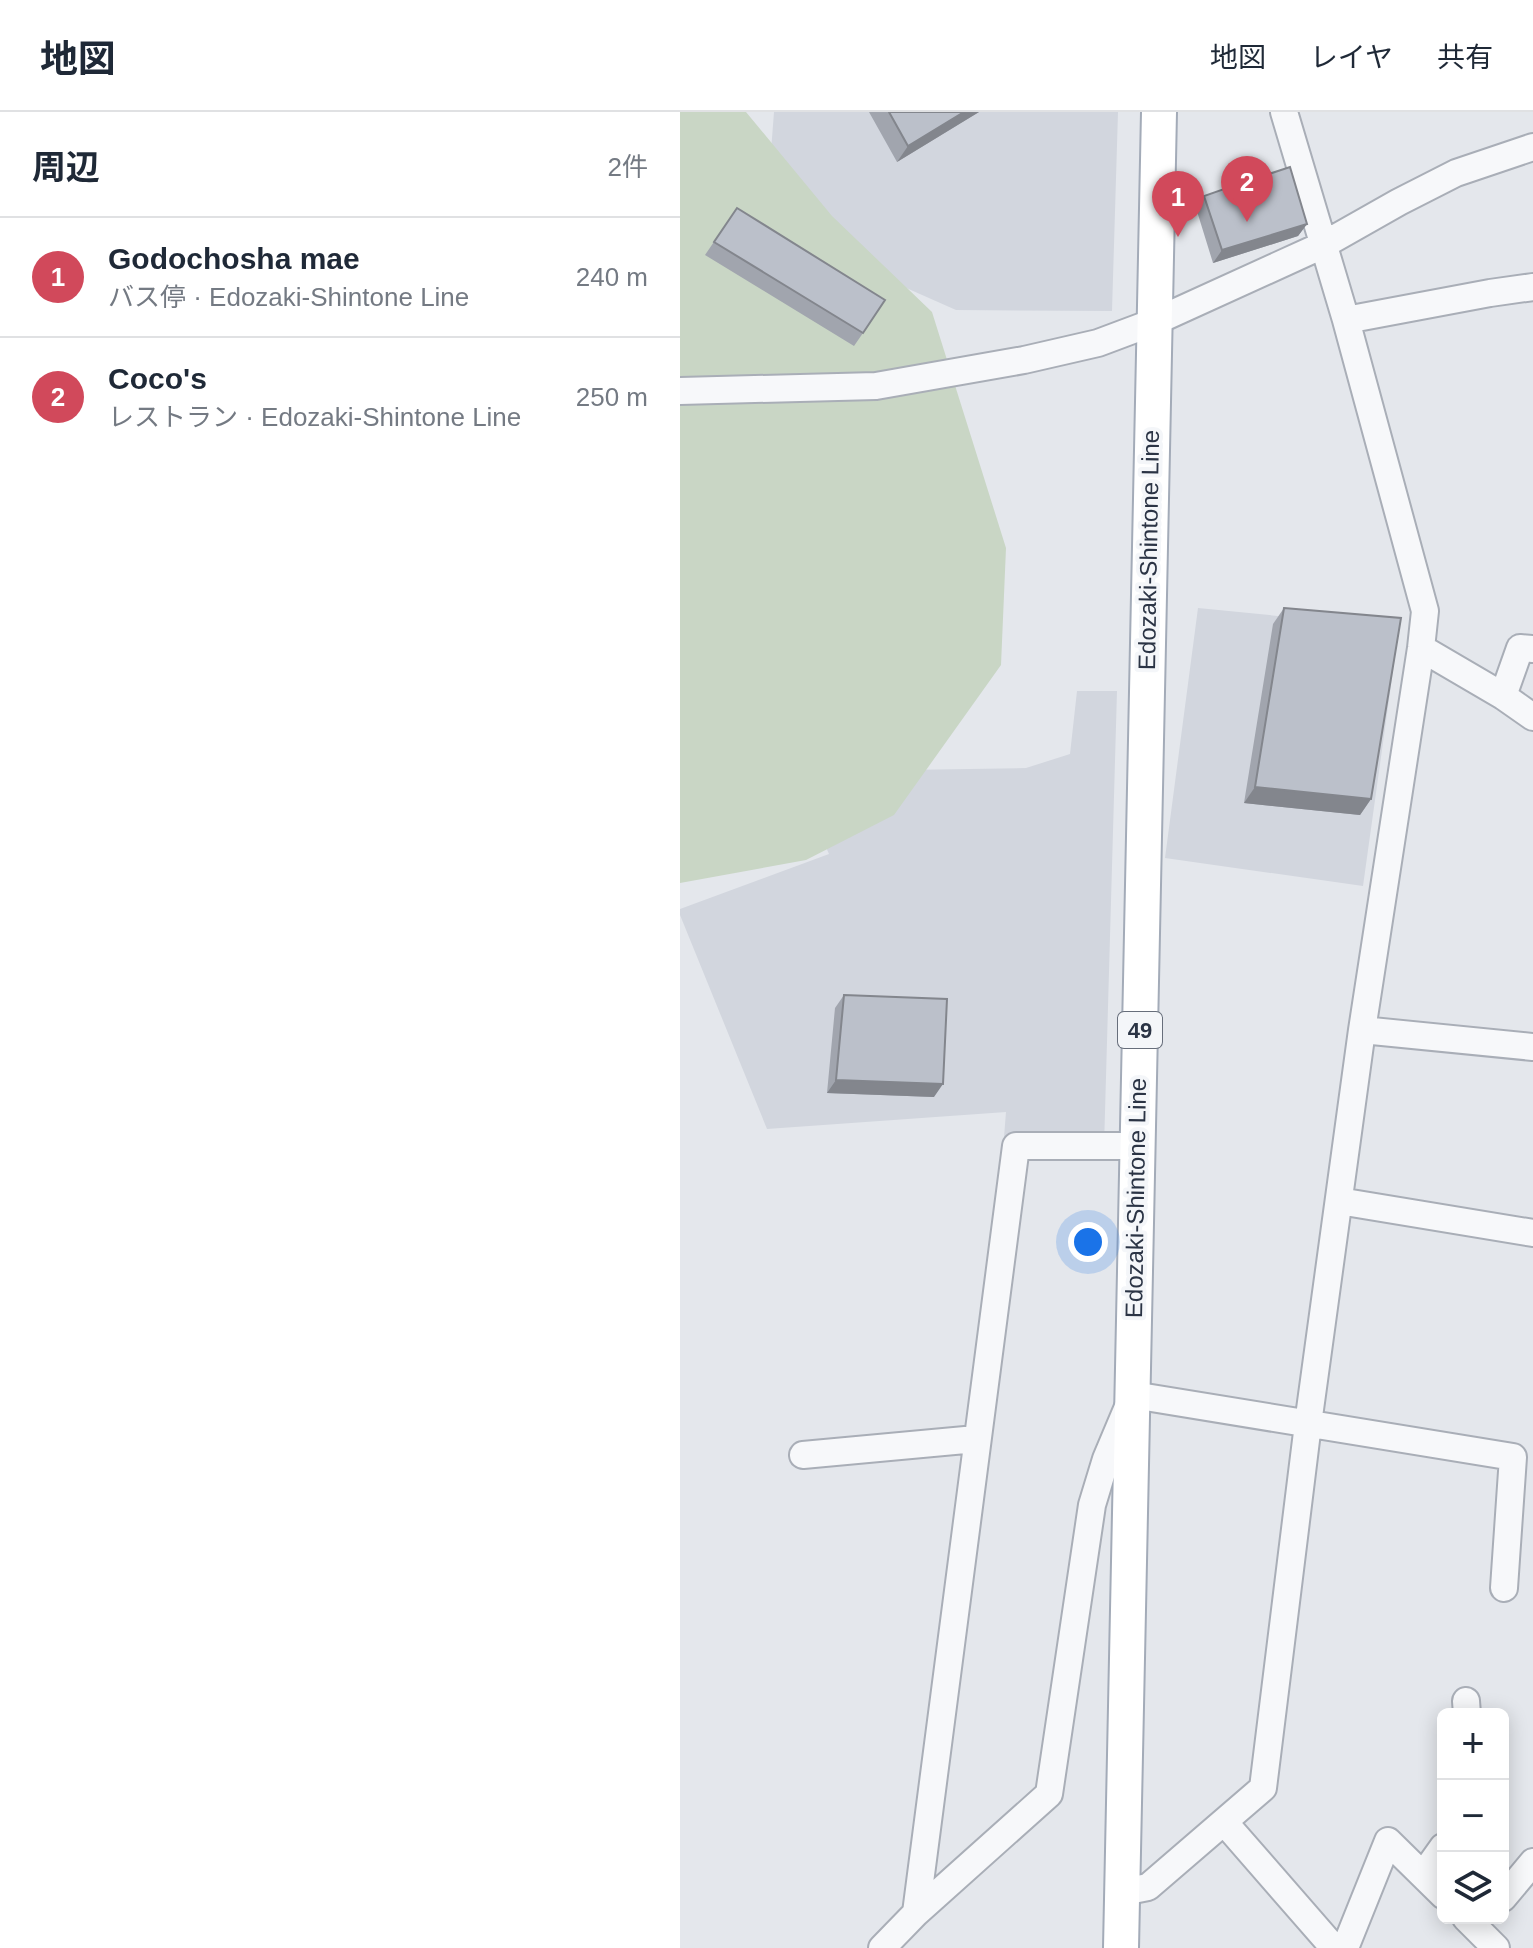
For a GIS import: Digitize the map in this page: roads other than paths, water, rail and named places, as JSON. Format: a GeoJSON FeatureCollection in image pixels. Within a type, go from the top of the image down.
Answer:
{"type":"FeatureCollection","features":[{"type":"Feature","properties":{"kind":"main road","name":"Edozaki-Shintone Line"},"geometry":{"type":"LineString","coordinates":[[1121,1948],[1159,112]]}},
{"type":"Feature","properties":{"kind":"street"},"geometry":{"type":"LineString","coordinates":[[1123,1892],[1148,1887],[1263,1788],[1308,1424],[1362,1030],[1425,611],[1346,320],[1284,112]]}},
{"type":"Feature","properties":{"kind":"street"},"geometry":{"type":"LineString","coordinates":[[680,391],[876,386],[1024,360],[1098,343],[1154,322],[1323,245],[1456,173],[1533,147]]}},
{"type":"Feature","properties":{"kind":"street"},"geometry":{"type":"LineString","coordinates":[[1346,320],[1533,287]]}},
{"type":"Feature","properties":{"kind":"street"},"geometry":{"type":"LineString","coordinates":[[1421,648],[1533,717]]}},
{"type":"Feature","properties":{"kind":"street"},"geometry":{"type":"LineString","coordinates":[[1503,696],[1520,648],[1533,649]]}},
{"type":"Feature","properties":{"kind":"street"},"geometry":{"type":"LineString","coordinates":[[1362,1030],[1533,1047]]}},
{"type":"Feature","properties":{"kind":"street"},"geometry":{"type":"LineString","coordinates":[[916,1913],[1016,1146],[1137,1146]]}},
{"type":"Feature","properties":{"kind":"street"},"geometry":{"type":"LineString","coordinates":[[1339,1201],[1533,1233]]}},
{"type":"Feature","properties":{"kind":"street"},"geometry":{"type":"LineString","coordinates":[[882,1948],[916,1913],[1049,1794],[1092,1505],[1106,1459],[1133,1395],[1513,1457],[1504,1588]]}},
{"type":"Feature","properties":{"kind":"street"},"geometry":{"type":"LineString","coordinates":[[803,1455],[976,1439]]}},
{"type":"Feature","properties":{"kind":"street"},"geometry":{"type":"LineString","coordinates":[[1225,1823],[1334,1948]]}},
{"type":"Feature","properties":{"kind":"street"},"geometry":{"type":"LineString","coordinates":[[1345,1948],[1388,1841],[1437,1889]]}},
{"type":"Feature","properties":{"kind":"street"},"geometry":{"type":"LineString","coordinates":[[1423,1875],[1439,1852]]}},
{"type":"Feature","properties":{"kind":"street"},"geometry":{"type":"LineString","coordinates":[[1509,1891],[1533,1862]]}},
{"type":"Feature","properties":{"kind":"street"},"geometry":{"type":"LineString","coordinates":[[1478,1924],[1496,1948]]}},
{"type":"Feature","properties":{"kind":"place","name":"Coco's"},"geometry":{"type":"Point","coordinates":[1247,222]}},
{"type":"Feature","properties":{"kind":"place","name":"Godochosha mae"},"geometry":{"type":"Point","coordinates":[1178,237]}}]}
